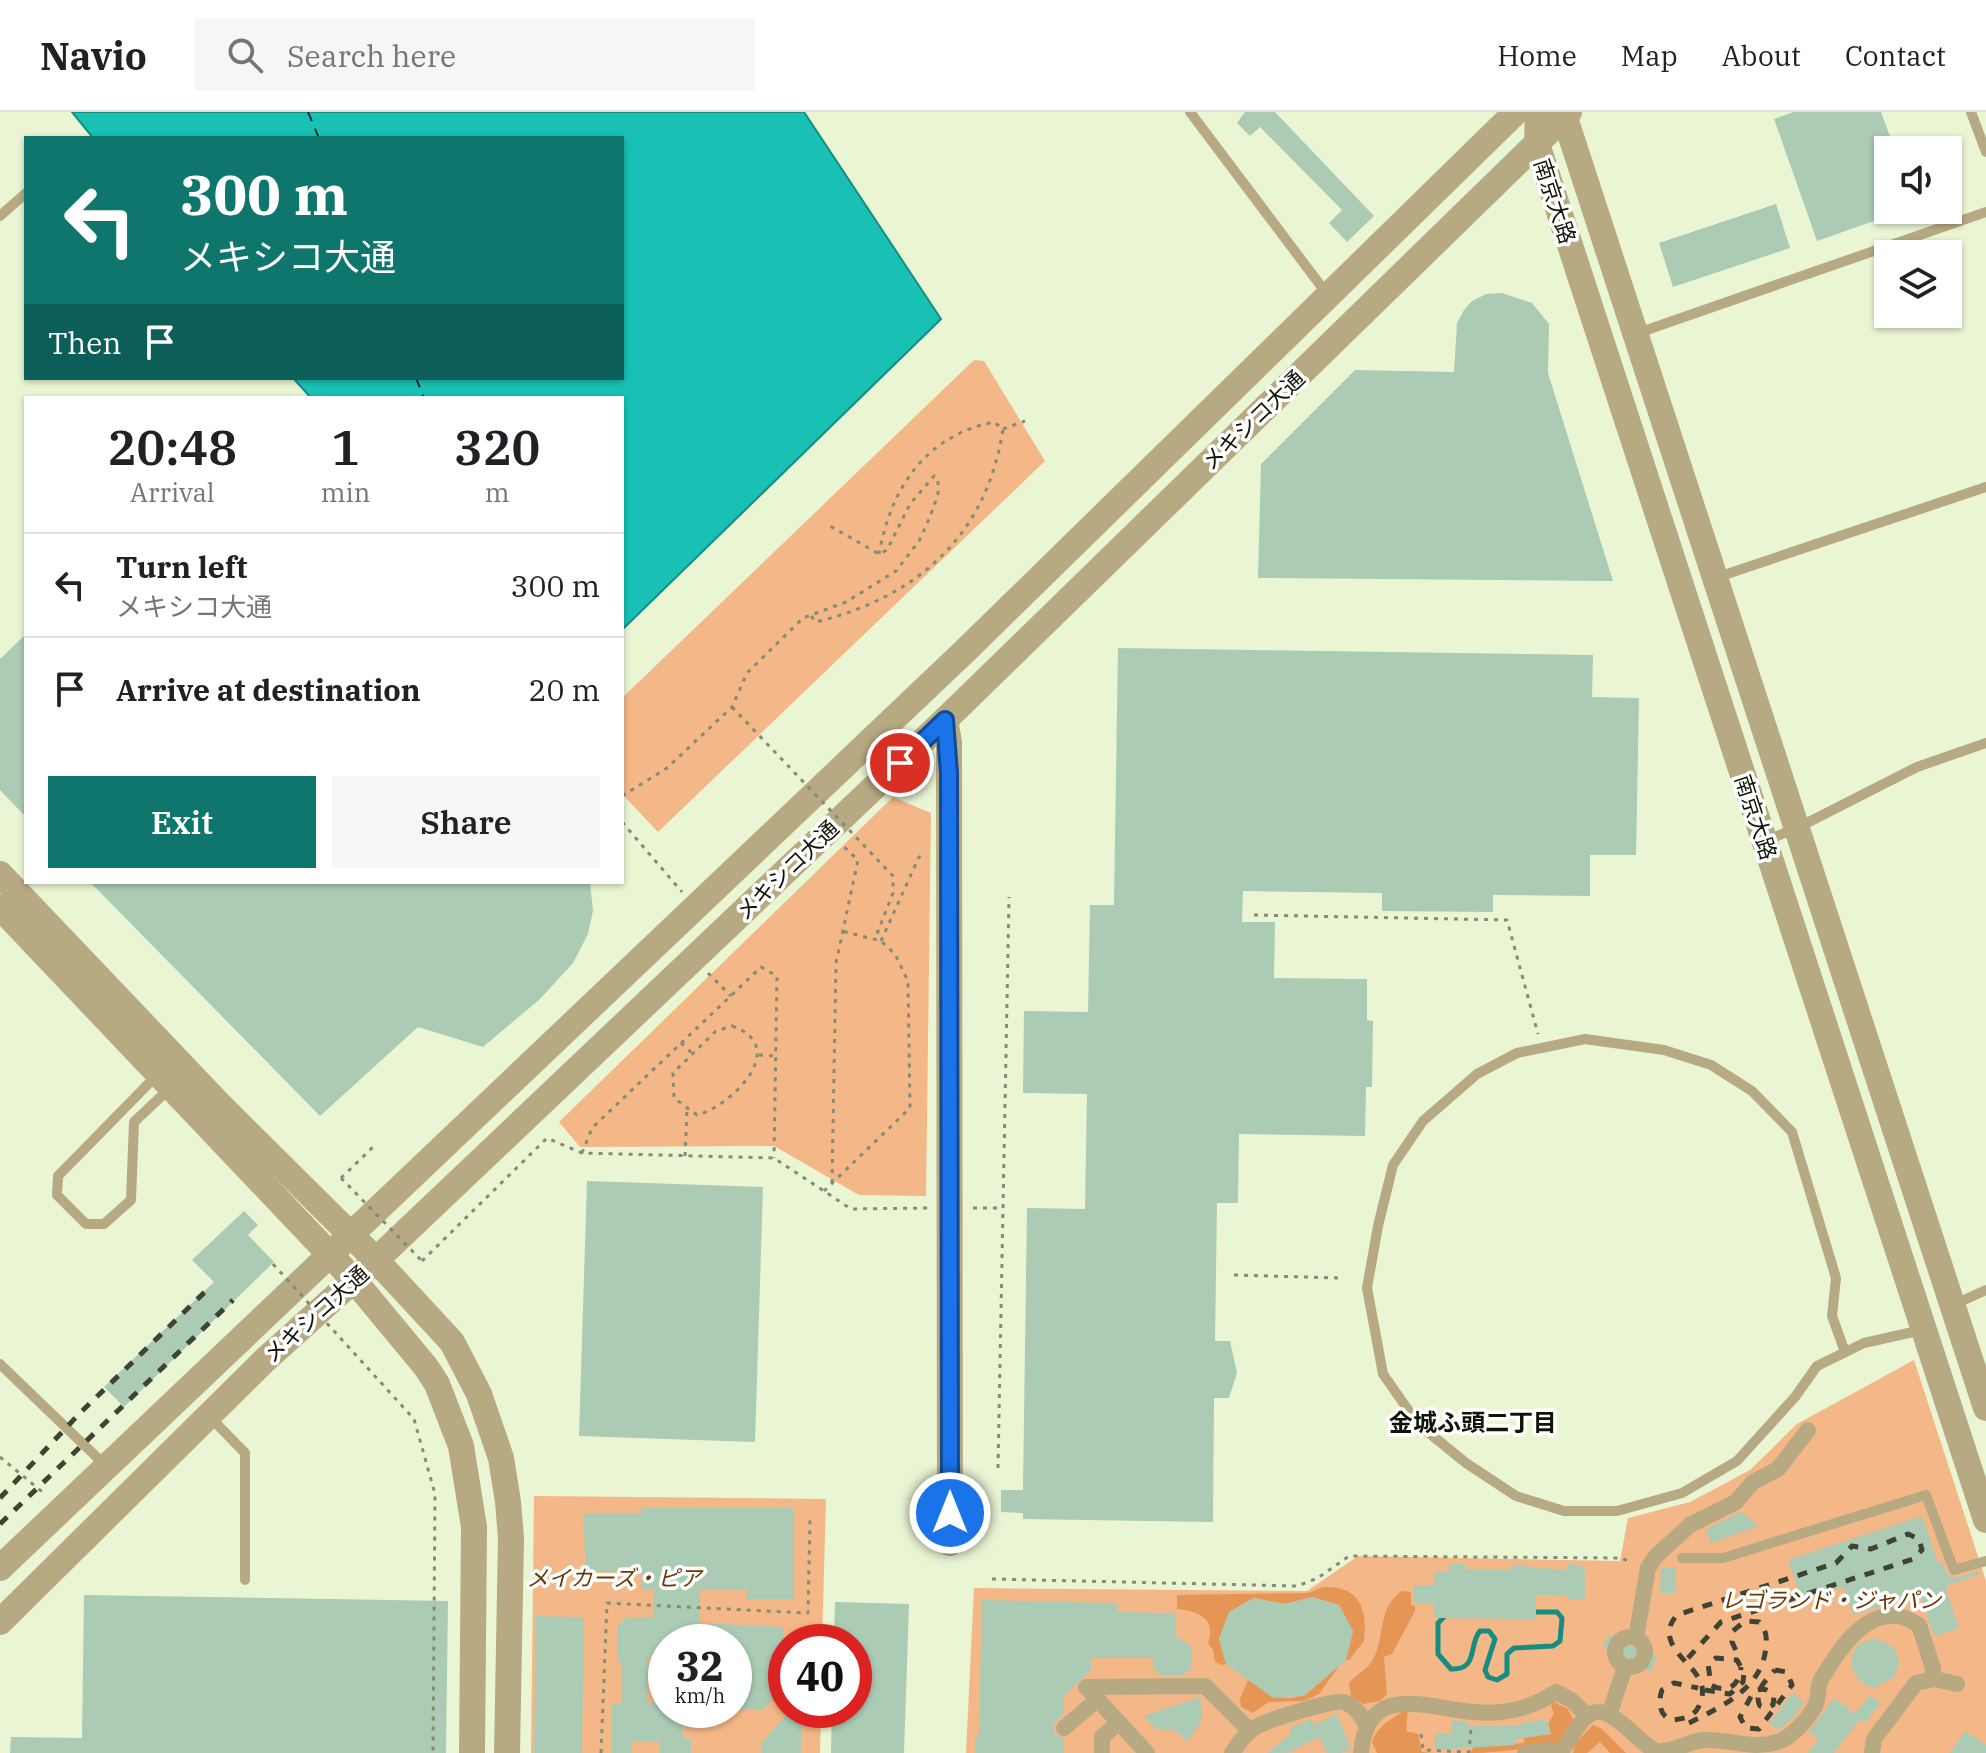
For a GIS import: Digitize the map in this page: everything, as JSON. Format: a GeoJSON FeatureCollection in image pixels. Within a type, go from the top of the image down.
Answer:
{"type":"FeatureCollection","features":[{"type":"Feature","properties":{"kind":"street","name":"メキシコ大通"},"geometry":{"type":"LineString","coordinates":[[0,1568],[966,650],[1516,112]]}},
{"type":"Feature","properties":{"kind":"street","name":"南京大路"},"geometry":{"type":"LineString","coordinates":[[1538,112],[1537,144],[1986,1520]]}},
{"type":"Feature","properties":{"kind":"street","name":"メキシコ大通"},"geometry":{"type":"LineString","coordinates":[[0,1622],[208,1416],[945,720],[1566,113]]}},
{"type":"Feature","properties":{"kind":"street","name":"南京大路"},"geometry":{"type":"LineString","coordinates":[[1566,113],[1986,1408]]}},
{"type":"Feature","properties":{"kind":"street"},"geometry":{"type":"LineString","coordinates":[[945,720],[949,758],[950,1543]]}},
{"type":"Feature","properties":{"kind":"street"},"geometry":{"type":"LineString","coordinates":[[0,874],[452,1342],[479,1394],[501,1458],[511,1538],[507,1753]]}},
{"type":"Feature","properties":{"kind":"street"},"geometry":{"type":"LineString","coordinates":[[0,907],[353,1279],[437,1384],[461,1446],[474,1527],[472,1753]]}},
{"type":"Feature","properties":{"kind":"street"},"geometry":{"type":"LineString","coordinates":[[1609,1715],[1625,1667],[1617,1660],[1617,1646],[1624,1638],[1636,1638],[1648,1568],[1656,1556],[1690,1525],[1736,1502],[1753,1482],[1778,1469],[1808,1430]]}},
{"type":"Feature","properties":{"kind":"street"},"geometry":{"type":"LineString","coordinates":[[1525,1753],[1548,1750],[1558,1753],[1588,1716],[1609,1715],[1627,1726],[1649,1748],[1659,1751],[1667,1752],[1703,1740],[1751,1746],[1780,1742],[1796,1729],[1816,1703],[1819,1683],[1847,1643],[1871,1622],[1899,1615],[1919,1625],[1933,1668],[1932,1679]]}},
{"type":"Feature","properties":{"kind":"street"},"geometry":{"type":"LineString","coordinates":[[1872,1753],[1874,1739],[1911,1688],[1920,1681],[1932,1679],[1957,1684]]}},
{"type":"Feature","properties":{"kind":"street"},"geometry":{"type":"LineString","coordinates":[[1147,1753],[1086,1687],[1205,1686],[1250,1731]]}},
{"type":"Feature","properties":{"kind":"street"},"geometry":{"type":"LineString","coordinates":[[1366,1724],[1396,1705],[1431,1705],[1472,1712],[1515,1711],[1534,1706],[1556,1692],[1571,1700],[1588,1716]]}},
{"type":"Feature","properties":{"kind":"street"},"geometry":{"type":"LineString","coordinates":[[1064,1728],[1098,1699]]}},
{"type":"Feature","properties":{"kind":"street"},"geometry":{"type":"LineString","coordinates":[[1232,1753],[1250,1731],[1273,1718],[1338,1701],[1358,1711],[1366,1724],[1361,1753]]}},
{"type":"Feature","properties":{"kind":"street"},"geometry":{"type":"LineString","coordinates":[[1102,1753],[1102,1737],[1119,1722]]}},
{"type":"Feature","properties":{"kind":"lane"},"geometry":{"type":"LineString","coordinates":[[1190,112],[1328,295]]}},
{"type":"Feature","properties":{"kind":"lane"},"geometry":{"type":"LineString","coordinates":[[1971,112],[1986,152]]}},
{"type":"Feature","properties":{"kind":"lane"},"geometry":{"type":"LineString","coordinates":[[0,216],[24,195]]}},
{"type":"Feature","properties":{"kind":"lane"},"geometry":{"type":"LineString","coordinates":[[1638,333],[1986,212]]}},
{"type":"Feature","properties":{"kind":"lane"},"geometry":{"type":"LineString","coordinates":[[1715,578],[1986,487]]}},
{"type":"Feature","properties":{"kind":"lane"},"geometry":{"type":"LineString","coordinates":[[1764,841],[1797,828],[1917,767],[1986,743]]}},
{"type":"Feature","properties":{"kind":"lane"},"geometry":{"type":"LineString","coordinates":[[1845,1352],[1832,1316],[1836,1278],[1792,1132],[1752,1091],[1711,1065],[1664,1050],[1585,1039],[1517,1053],[1477,1074],[1423,1121],[1393,1165],[1367,1288],[1383,1374],[1418,1424],[1466,1463],[1516,1496],[1564,1511],[1617,1511],[1682,1493],[1737,1461],[1795,1397],[1817,1366],[1864,1343],[1924,1330]]}},
{"type":"Feature","properties":{"kind":"lane"},"geometry":{"type":"LineString","coordinates":[[164,1081],[134,1122],[131,1200],[104,1224],[86,1224],[57,1195],[58,1176],[164,1081]]}},
{"type":"Feature","properties":{"kind":"lane"},"geometry":{"type":"LineString","coordinates":[[1953,1304],[1986,1290]]}},
{"type":"Feature","properties":{"kind":"lane"},"geometry":{"type":"LineString","coordinates":[[0,1364],[108,1468]]}},
{"type":"Feature","properties":{"kind":"lane"},"geometry":{"type":"LineString","coordinates":[[208,1416],[245,1453],[245,1580]]}},
{"type":"Feature","properties":{"kind":"lane"},"geometry":{"type":"LineString","coordinates":[[1682,1558],[1723,1558],[1926,1495],[1954,1570],[1986,1561]]}},
{"type":"Feature","properties":{"kind":"path"},"geometry":{"type":"LineString","coordinates":[[1003,429],[1025,421]]}},
{"type":"Feature","properties":{"kind":"path"},"geometry":{"type":"LineString","coordinates":[[879,554],[890,510],[902,486],[923,460],[946,439],[980,425],[994,422],[1003,429]]}},
{"type":"Feature","properties":{"kind":"path"},"geometry":{"type":"LineString","coordinates":[[810,615],[816,622],[856,612],[896,593],[943,555],[973,518],[998,465],[1003,429]]}},
{"type":"Feature","properties":{"kind":"path"},"geometry":{"type":"LineString","coordinates":[[624,795],[667,768],[732,707],[747,673],[803,618],[846,602],[896,571],[919,541],[930,517],[938,494],[938,479],[934,476],[910,504],[887,550],[879,554]]}},
{"type":"Feature","properties":{"kind":"path"},"geometry":{"type":"LineString","coordinates":[[830,526],[879,554]]}},
{"type":"Feature","properties":{"kind":"path"},"geometry":{"type":"LineString","coordinates":[[732,707],[893,876],[893,893],[875,939]]}},
{"type":"Feature","properties":{"kind":"path"},"geometry":{"type":"LineString","coordinates":[[624,824],[695,907]]}},
{"type":"Feature","properties":{"kind":"path"},"geometry":{"type":"LineString","coordinates":[[832,1183],[836,963],[858,860],[839,842]]}},
{"type":"Feature","properties":{"kind":"path"},"geometry":{"type":"LineString","coordinates":[[881,941],[919,857],[936,857]]}},
{"type":"Feature","properties":{"kind":"path"},"geometry":{"type":"LineString","coordinates":[[998,1468],[1009,897]]}},
{"type":"Feature","properties":{"kind":"path"},"geometry":{"type":"LineString","coordinates":[[1254,915],[1507,920],[1538,1037]]}},
{"type":"Feature","properties":{"kind":"path"},"geometry":{"type":"LineString","coordinates":[[824,1191],[910,1108],[908,981],[895,954],[881,941],[842,931]]}},
{"type":"Feature","properties":{"kind":"path"},"geometry":{"type":"LineString","coordinates":[[582,1153],[592,1128],[761,967],[777,976],[774,1158]]}},
{"type":"Feature","properties":{"kind":"path"},"geometry":{"type":"LineString","coordinates":[[705,969],[731,996]]}},
{"type":"Feature","properties":{"kind":"path"},"geometry":{"type":"LineString","coordinates":[[732,1026],[744,1030],[756,1041],[759,1055],[755,1069],[713,1111],[697,1115],[674,1098],[673,1073],[716,1031],[732,1026]]}},
{"type":"Feature","properties":{"kind":"path"},"geometry":{"type":"LineString","coordinates":[[681,1043],[693,1054]]}},
{"type":"Feature","properties":{"kind":"path"},"geometry":{"type":"LineString","coordinates":[[759,1055],[776,1056]]}},
{"type":"Feature","properties":{"kind":"path"},"geometry":{"type":"LineString","coordinates":[[685,1156],[687,1109]]}},
{"type":"Feature","properties":{"kind":"path"},"geometry":{"type":"LineString","coordinates":[[374,1146],[341,1178],[422,1261],[547,1138],[582,1153],[774,1158],[851,1209],[1001,1208]]}},
{"type":"Feature","properties":{"kind":"path"},"geometry":{"type":"LineString","coordinates":[[273,1264],[414,1419],[435,1494],[433,1753]]}},
{"type":"Feature","properties":{"kind":"path"},"geometry":{"type":"LineString","coordinates":[[1234,1275],[1340,1278]]}},
{"type":"Feature","properties":{"kind":"path"},"geometry":{"type":"LineString","coordinates":[[0,1457],[49,1497]]}},
{"type":"Feature","properties":{"kind":"path"},"geometry":{"type":"LineString","coordinates":[[601,1753],[607,1603],[808,1613],[810,1518]]}},
{"type":"Feature","properties":{"kind":"path"},"geometry":{"type":"LineString","coordinates":[[992,1579],[1297,1586],[1318,1578],[1349,1556],[1621,1558],[1648,1568]]}},
{"type":"Feature","properties":{"kind":"path"},"geometry":{"type":"LineString","coordinates":[[1421,1734],[1423,1750],[1469,1752],[1472,1712]]}},
{"type":"Feature","properties":{"kind":"green space"},"geometry":{"type":"Polygon","coordinates":[[[974,360],[984,361],[1045,461],[658,832],[624,796],[624,696],[974,360]]]}},
{"type":"Feature","properties":{"kind":"green space"},"geometry":{"type":"Polygon","coordinates":[[[893,797],[931,813],[926,1196],[859,1195],[774,1146],[580,1147],[559,1122],[893,797]]]}},
{"type":"Feature","properties":{"kind":"green space","name":"レゴランド・ジャパン"},"geometry":{"type":"Polygon","coordinates":[[[1914,1360],[1986,1581],[1986,1753],[966,1753],[974,1588],[1307,1591],[1358,1556],[1620,1561],[1628,1518],[1690,1502],[1750,1470],[1797,1424],[1914,1360]]]}},
{"type":"Feature","properties":{"kind":"green space","name":"メイカーズ・ピア"},"geometry":{"type":"Polygon","coordinates":[[[534,1496],[826,1499],[823,1624],[768,1624],[768,1728],[821,1728],[820,1753],[531,1753],[534,1496]]]}},
{"type":"Feature","properties":{"kind":"shaded area"},"geometry":{"type":"Polygon","coordinates":[[[1323,1587],[1345,1590],[1353,1595],[1362,1609],[1364,1641],[1349,1660],[1346,1660],[1353,1631],[1339,1605],[1312,1597],[1285,1604],[1254,1598],[1229,1612],[1219,1639],[1226,1664],[1221,1665],[1215,1662],[1208,1643],[1208,1622],[1198,1614],[1177,1609],[1177,1595],[1308,1593],[1323,1587]]]}},
{"type":"Feature","properties":{"kind":"shaded area"},"geometry":{"type":"Polygon","coordinates":[[[1402,1591],[1411,1592],[1411,1605],[1415,1606],[1415,1611],[1392,1654],[1384,1657],[1387,1694],[1380,1701],[1363,1704],[1351,1696],[1349,1683],[1373,1660],[1386,1612],[1394,1597],[1402,1591]]]}},
{"type":"Feature","properties":{"kind":"shaded area"},"geometry":{"type":"Polygon","coordinates":[[[1340,1665],[1319,1694],[1304,1701],[1269,1702],[1253,1713],[1241,1707],[1240,1699],[1248,1680],[1276,1696],[1297,1697],[1340,1665]]]}},
{"type":"Feature","properties":{"kind":"shaded area"},"geometry":{"type":"Polygon","coordinates":[[[1554,1702],[1568,1709],[1573,1719],[1559,1746],[1470,1753],[1474,1747],[1524,1743],[1524,1738],[1550,1734],[1548,1724],[1554,1714],[1551,1706],[1554,1702]]]}},
{"type":"Feature","properties":{"kind":"shaded area"},"geometry":{"type":"Polygon","coordinates":[[[1408,1708],[1406,1731],[1418,1734],[1422,1752],[1433,1753],[1377,1753],[1372,1742],[1378,1730],[1408,1708]]]}},
{"type":"Feature","properties":{"kind":"shaded area"},"geometry":{"type":"Polygon","coordinates":[[[1593,1725],[1602,1729],[1626,1753],[1610,1753],[1600,1742],[1587,1753],[1573,1753],[1575,1744],[1593,1725]]]}},
{"type":"Feature","properties":{"kind":"water"},"geometry":{"type":"Polygon","coordinates":[[[72,112],[804,112],[941,319],[624,628],[624,396],[309,396],[295,380],[624,380],[624,136],[91,136],[72,112]]]}},
{"type":"Feature","properties":{"kind":"building"},"geometry":{"type":"Polygon","coordinates":[[[1245,112],[1275,112],[1374,216],[1347,242],[1329,223],[1342,210],[1260,127],[1250,136],[1237,123],[1245,112]]]}},
{"type":"Feature","properties":{"kind":"building"},"geometry":{"type":"Polygon","coordinates":[[[1794,112],[1881,112],[1890,136],[1874,136],[1874,221],[1817,241],[1774,119],[1794,112]]]}},
{"type":"Feature","properties":{"kind":"building"},"geometry":{"type":"Polygon","coordinates":[[[1776,204],[1790,248],[1673,287],[1659,243],[1776,204]]]}},
{"type":"Feature","properties":{"kind":"building"},"geometry":{"type":"Polygon","coordinates":[[[1502,293],[1532,303],[1549,324],[1548,373],[1613,581],[1258,578],[1261,464],[1355,370],[1454,372],[1457,323],[1464,310],[1472,301],[1486,294],[1502,293]]]}},
{"type":"Feature","properties":{"kind":"building"},"geometry":{"type":"Polygon","coordinates":[[[24,636],[24,815],[0,790],[0,659],[24,636]]]}},
{"type":"Feature","properties":{"kind":"building"},"geometry":{"type":"Polygon","coordinates":[[[1118,648],[1593,655],[1592,697],[1639,698],[1636,855],[1590,855],[1590,896],[1493,895],[1493,912],[1382,911],[1382,893],[1243,891],[1242,922],[1275,922],[1274,978],[1367,979],[1367,1020],[1373,1021],[1372,1087],[1366,1087],[1365,1136],[1239,1134],[1238,1203],[1217,1203],[1215,1341],[1230,1341],[1237,1373],[1229,1398],[1214,1398],[1213,1522],[1023,1519],[1023,1513],[1001,1512],[1001,1490],[1023,1490],[1027,1208],[1085,1209],[1087,1094],[1023,1093],[1024,1011],[1088,1012],[1090,905],[1114,905],[1118,648]]]}},
{"type":"Feature","properties":{"kind":"building"},"geometry":{"type":"Polygon","coordinates":[[[92,884],[590,884],[593,911],[588,934],[573,963],[540,999],[483,1047],[418,1027],[320,1116],[92,884]]]}},
{"type":"Feature","properties":{"kind":"building"},"geometry":{"type":"Polygon","coordinates":[[[587,1181],[763,1187],[755,1442],[579,1436],[587,1181]]]}},
{"type":"Feature","properties":{"kind":"building"},"geometry":{"type":"Polygon","coordinates":[[[244,1211],[258,1225],[248,1235],[274,1262],[124,1407],[104,1387],[214,1282],[192,1260],[244,1211]]]}},
{"type":"Feature","properties":{"kind":"building"},"geometry":{"type":"Polygon","coordinates":[[[641,1508],[794,1508],[794,1599],[746,1599],[747,1590],[700,1590],[700,1623],[721,1624],[648,1624],[648,1728],[683,1728],[683,1740],[691,1740],[691,1753],[660,1753],[660,1742],[632,1741],[632,1753],[612,1753],[612,1704],[621,1704],[617,1626],[628,1617],[653,1617],[653,1590],[641,1590],[641,1572],[586,1572],[583,1513],[641,1513],[641,1508]]]}},
{"type":"Feature","properties":{"kind":"building"},"geometry":{"type":"Polygon","coordinates":[[[1741,1512],[1759,1526],[1711,1543],[1706,1529],[1741,1512]]]}},
{"type":"Feature","properties":{"kind":"building"},"geometry":{"type":"Polygon","coordinates":[[[1922,1516],[1938,1563],[1942,1562],[1948,1575],[1955,1578],[1979,1571],[1980,1574],[1945,1587],[1959,1628],[1934,1636],[1920,1593],[1853,1615],[1844,1587],[1802,1600],[1788,1560],[1922,1516]]]}},
{"type":"Feature","properties":{"kind":"building"},"geometry":{"type":"Polygon","coordinates":[[[1450,1564],[1466,1564],[1466,1569],[1511,1570],[1511,1565],[1567,1570],[1567,1564],[1582,1565],[1582,1570],[1585,1570],[1585,1600],[1536,1595],[1536,1619],[1434,1618],[1434,1603],[1413,1603],[1413,1585],[1434,1585],[1435,1571],[1449,1572],[1450,1564]]]}},
{"type":"Feature","properties":{"kind":"building"},"geometry":{"type":"Polygon","coordinates":[[[1661,1568],[1676,1568],[1675,1593],[1660,1593],[1661,1568]]]}},
{"type":"Feature","properties":{"kind":"building"},"geometry":{"type":"Polygon","coordinates":[[[84,1595],[448,1601],[446,1753],[10,1753],[11,1737],[82,1738],[84,1595]]]}},
{"type":"Feature","properties":{"kind":"building"},"geometry":{"type":"Polygon","coordinates":[[[1312,1597],[1339,1605],[1353,1631],[1346,1660],[1304,1696],[1273,1698],[1226,1664],[1219,1639],[1229,1612],[1254,1598],[1285,1604],[1312,1597]]]}},
{"type":"Feature","properties":{"kind":"building"},"geometry":{"type":"Polygon","coordinates":[[[982,1600],[1117,1603],[1117,1612],[1176,1613],[1176,1636],[1192,1647],[1191,1668],[1184,1675],[1161,1675],[1153,1668],[1153,1658],[1091,1658],[1091,1670],[1064,1696],[1064,1713],[1053,1725],[1055,1734],[1064,1739],[1064,1753],[975,1753],[975,1736],[979,1737],[982,1600]]]}},
{"type":"Feature","properties":{"kind":"building"},"geometry":{"type":"Polygon","coordinates":[[[835,1602],[909,1604],[904,1753],[831,1753],[832,1728],[872,1728],[872,1624],[834,1624],[835,1602]]]}},
{"type":"Feature","properties":{"kind":"building"},"geometry":{"type":"Polygon","coordinates":[[[536,1616],[584,1617],[582,1753],[534,1753],[536,1616]]]}},
{"type":"Feature","properties":{"kind":"building"},"geometry":{"type":"Polygon","coordinates":[[[752,1626],[768,1626],[768,1704],[763,1710],[752,1710],[752,1626]]]}},
{"type":"Feature","properties":{"kind":"building"},"geometry":{"type":"Polygon","coordinates":[[[1609,1634],[1625,1641],[1630,1647],[1641,1648],[1657,1656],[1651,1672],[1636,1666],[1629,1657],[1620,1657],[1603,1647],[1609,1634]]]}},
{"type":"Feature","properties":{"kind":"building"},"geometry":{"type":"Polygon","coordinates":[[[1875,1638],[1895,1648],[1899,1662],[1895,1676],[1873,1689],[1859,1680],[1851,1665],[1859,1644],[1875,1638]]]}},
{"type":"Feature","properties":{"kind":"building"},"geometry":{"type":"Polygon","coordinates":[[[1792,1693],[1804,1702],[1792,1719],[1778,1730],[1769,1723],[1792,1693]]]}},
{"type":"Feature","properties":{"kind":"building"},"geometry":{"type":"Polygon","coordinates":[[[1870,1695],[1881,1703],[1865,1723],[1860,1719],[1834,1753],[1808,1753],[1819,1739],[1809,1732],[1834,1698],[1855,1714],[1870,1695]]]}},
{"type":"Feature","properties":{"kind":"building"},"geometry":{"type":"Polygon","coordinates":[[[1201,1697],[1202,1720],[1187,1742],[1177,1731],[1156,1729],[1144,1716],[1201,1697]]]}},
{"type":"Feature","properties":{"kind":"building"},"geometry":{"type":"Polygon","coordinates":[[[1337,1714],[1351,1749],[1327,1753],[1319,1737],[1288,1753],[1267,1753],[1292,1733],[1289,1728],[1312,1719],[1314,1725],[1337,1714]]]}},
{"type":"Feature","properties":{"kind":"building"},"geometry":{"type":"Polygon","coordinates":[[[1547,1719],[1551,1734],[1515,1739],[1515,1745],[1435,1750],[1435,1734],[1452,1734],[1452,1720],[1468,1722],[1468,1726],[1522,1726],[1521,1723],[1547,1719]]]}},
{"type":"Feature","properties":{"kind":"building"},"geometry":{"type":"Polygon","coordinates":[[[774,1728],[801,1728],[801,1753],[762,1753],[762,1742],[774,1728]]]}},
{"type":"Feature","properties":{"kind":"building"},"geometry":{"type":"Polygon","coordinates":[[[1965,1731],[1986,1745],[1986,1753],[1950,1753],[1965,1731]]]}},
{"type":"Feature","properties":{"kind":"waterway"},"geometry":{"type":"LineString","coordinates":[[1449,1612],[1557,1612],[1562,1618],[1560,1641],[1553,1646],[1514,1648],[1507,1654],[1507,1674],[1497,1680],[1488,1677],[1485,1670],[1495,1639],[1489,1631],[1480,1631],[1466,1665],[1451,1669],[1438,1654],[1438,1623],[1449,1612]]}},
{"type":"Feature","properties":{"kind":"ferry route"},"geometry":{"type":"LineString","coordinates":[[308,112],[318,136]]}},
{"type":"Feature","properties":{"kind":"ferry route"},"geometry":{"type":"LineString","coordinates":[[417,380],[423,396]]}},
{"type":"Feature","properties":{"kind":"railway"},"geometry":{"type":"LineString","coordinates":[[0,1498],[80,1413],[211,1286]]}},
{"type":"Feature","properties":{"kind":"railway"},"geometry":{"type":"LineString","coordinates":[[0,1524],[233,1300]]}},
{"type":"Feature","properties":{"kind":"railway"},"geometry":{"type":"LineString","coordinates":[[1688,1658],[1721,1622],[1913,1559],[1922,1550],[1919,1539],[1908,1534],[1871,1549],[1852,1546],[1836,1563],[1677,1615],[1670,1625],[1670,1638],[1679,1655],[1698,1677],[1702,1695],[1697,1710],[1691,1715],[1671,1720],[1664,1715],[1660,1703],[1662,1690],[1674,1683],[1698,1688]]}},
{"type":"Feature","properties":{"kind":"railway"},"geometry":{"type":"LineString","coordinates":[[1689,1723],[1739,1694],[1757,1673],[1763,1661],[1766,1642],[1765,1630],[1759,1622],[1745,1621],[1733,1631],[1732,1642],[1739,1657]]}},
{"type":"Feature","properties":{"kind":"railway"},"geometry":{"type":"LineString","coordinates":[[1705,1690],[1730,1694],[1743,1682],[1744,1673],[1737,1660],[1716,1658],[1708,1664],[1711,1685],[1717,1688],[1732,1686],[1738,1679],[1740,1674],[1741,1667]]}},
{"type":"Feature","properties":{"kind":"railway"},"geometry":{"type":"LineString","coordinates":[[1775,1670],[1762,1686],[1759,1691],[1758,1696],[1760,1706],[1766,1708],[1773,1705],[1774,1697],[1770,1692],[1763,1689],[1760,1689],[1754,1691],[1740,1717],[1746,1728],[1759,1729],[1792,1685],[1787,1672],[1775,1670]]}},
{"type":"Feature","properties":{"kind":"district","name":"金城ふ頭二丁目"},"geometry":{"type":"Point","coordinates":[1473,1423]}},
{"type":"Feature","properties":{"kind":"route"},"geometry":{"type":"LineString","coordinates":[[900,763],[945,720],[949,742],[950,1513]]}}]}
